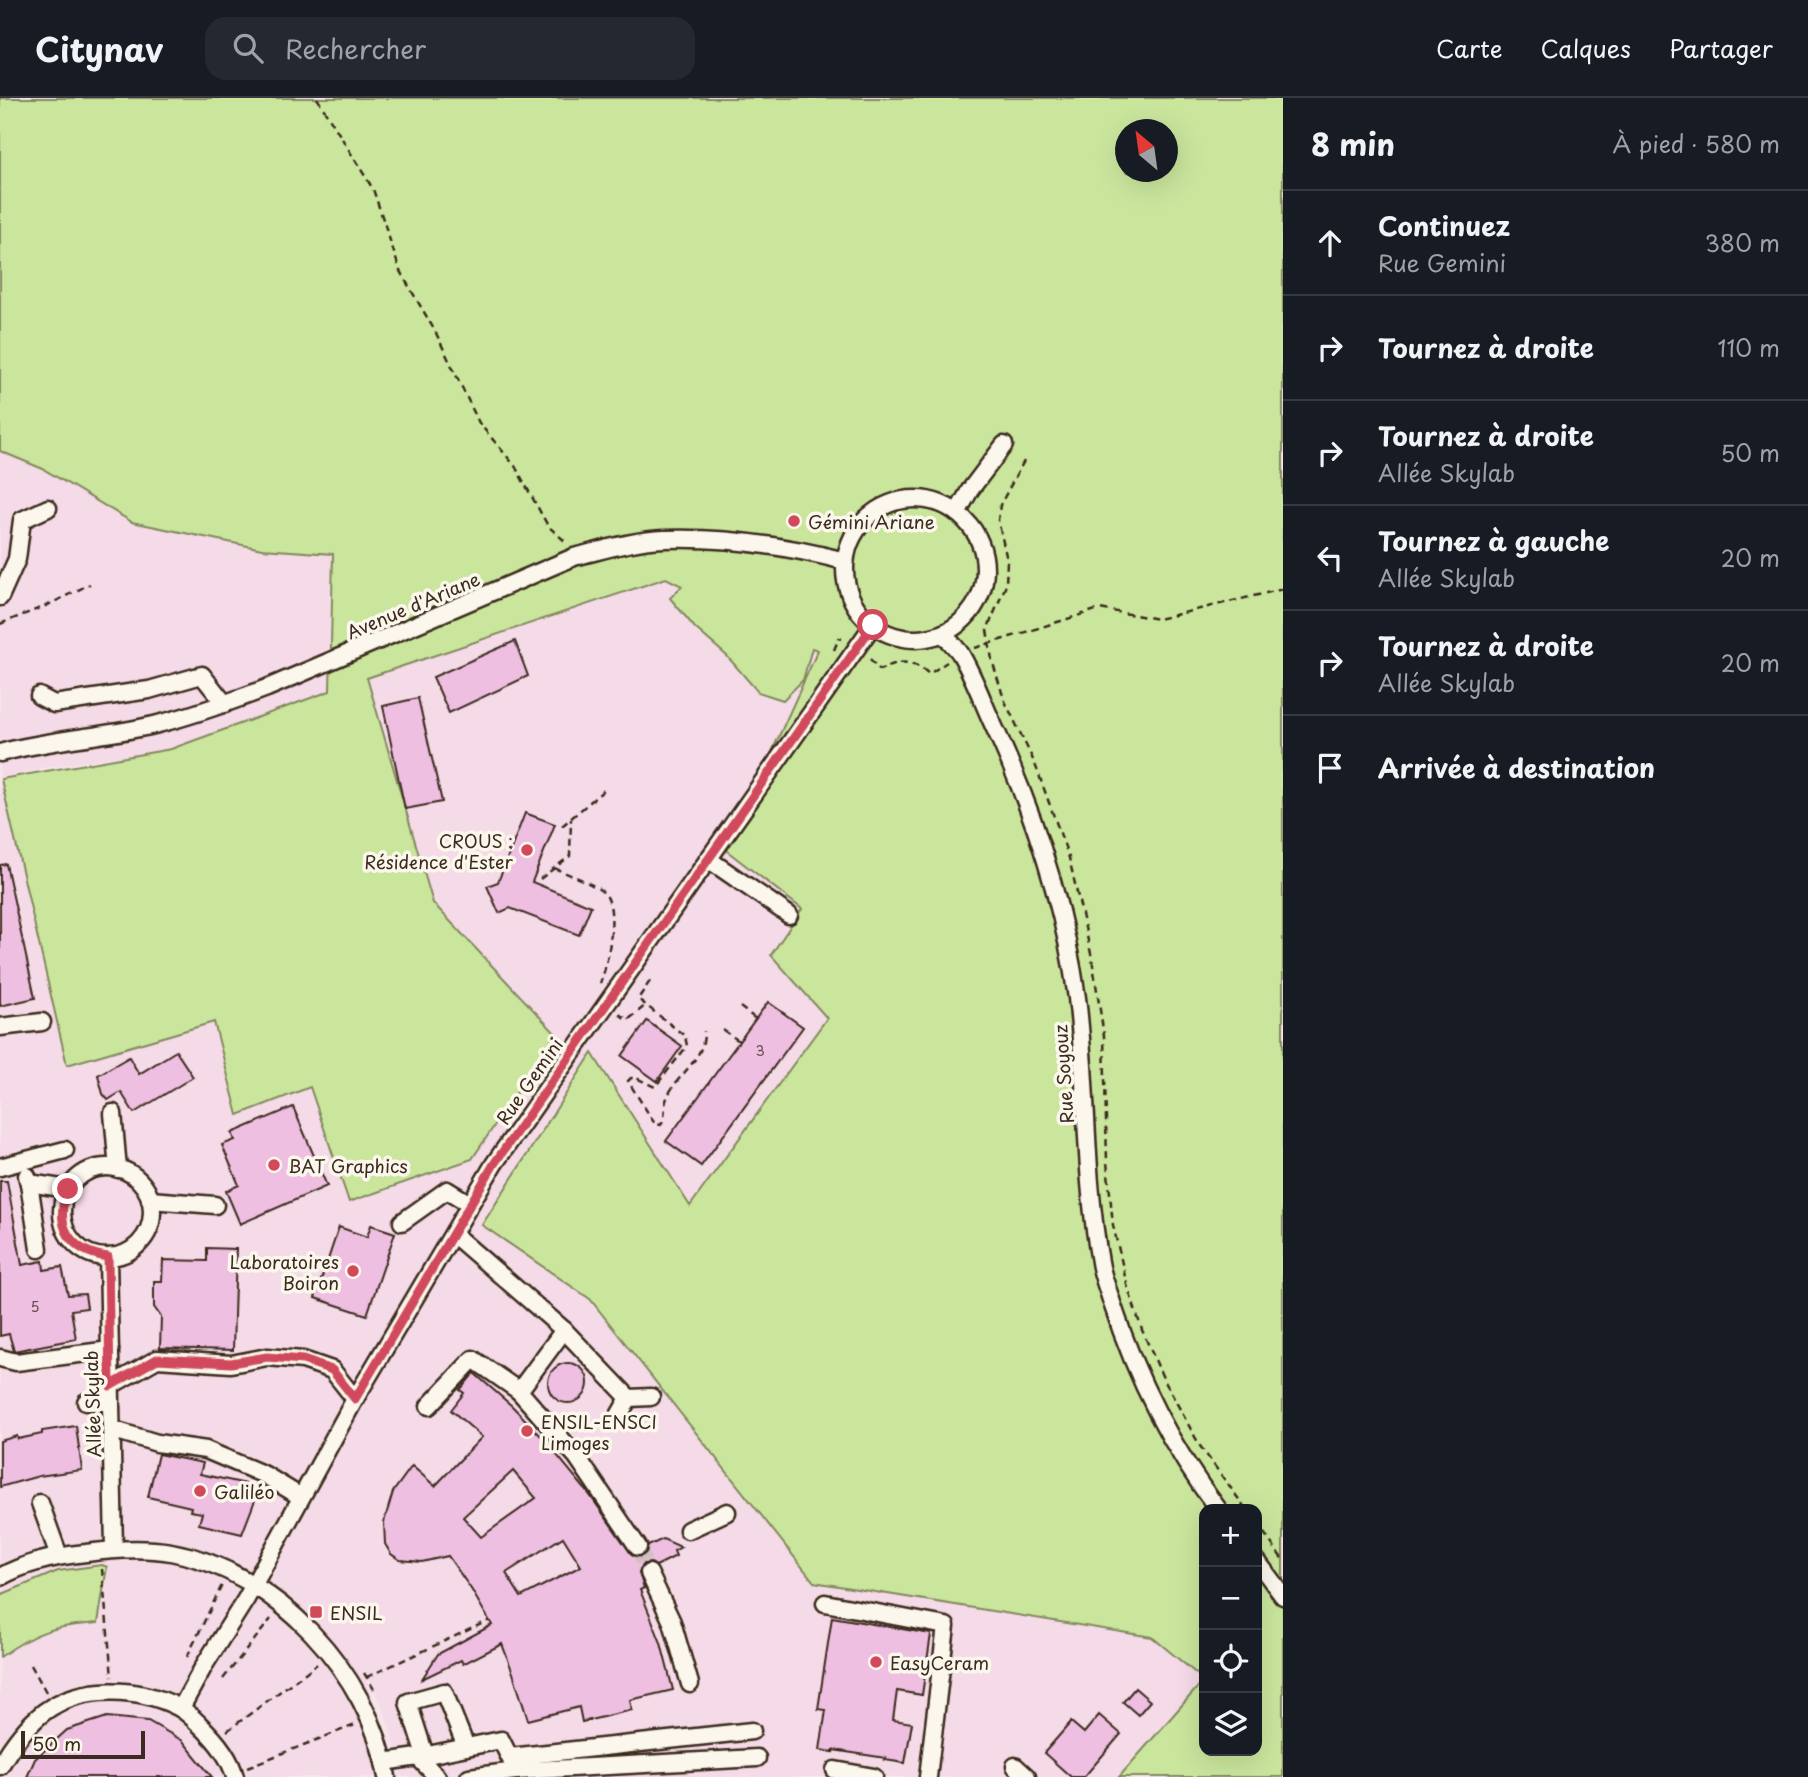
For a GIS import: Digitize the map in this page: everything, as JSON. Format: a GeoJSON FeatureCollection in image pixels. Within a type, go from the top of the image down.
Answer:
{"type":"FeatureCollection","features":[{"type":"Feature","properties":{"kind":"street"},"geometry":{"type":"LineString","coordinates":[[957,513],[970,490],[1004,445]]}},
{"type":"Feature","properties":{"kind":"street"},"geometry":{"type":"LineString","coordinates":[[911,499],[936,502],[957,513],[967,521],[984,553],[985,577],[978,600],[971,611],[953,627],[931,637],[895,636],[873,625],[857,608],[847,585],[845,561],[859,527],[876,510],[887,504],[911,499]]}},
{"type":"Feature","properties":{"kind":"street"},"geometry":{"type":"LineString","coordinates":[[0,597],[17,559],[22,520],[48,508]]}},
{"type":"Feature","properties":{"kind":"street","name":"Avenue d'Ariane"},"geometry":{"type":"LineString","coordinates":[[0,753],[33,744],[153,725],[225,704],[574,557],[662,539],[714,540],[819,554],[845,561]]}},
{"type":"Feature","properties":{"kind":"street","name":"Rue Gemini"},"geometry":{"type":"LineString","coordinates":[[181,1708],[355,1399],[494,1164],[873,625]]}},
{"type":"Feature","properties":{"kind":"street","name":"Rue Soyouz"},"geometry":{"type":"LineString","coordinates":[[943,633],[960,653],[1014,770],[1039,834],[1058,900],[1076,997],[1086,1098],[1088,1182],[1100,1265],[1122,1333],[1150,1399],[1181,1454],[1215,1504]]}},
{"type":"Feature","properties":{"kind":"street"},"geometry":{"type":"LineString","coordinates":[[39,696],[54,704],[149,690],[202,675],[225,704]]}},
{"type":"Feature","properties":{"kind":"street"},"geometry":{"type":"LineString","coordinates":[[708,859],[789,915]]}},
{"type":"Feature","properties":{"kind":"street"},"geometry":{"type":"LineString","coordinates":[[0,1027],[42,1021]]}},
{"type":"Feature","properties":{"kind":"street"},"geometry":{"type":"LineString","coordinates":[[113,1113],[118,1169]]}},
{"type":"Feature","properties":{"kind":"street"},"geometry":{"type":"LineString","coordinates":[[0,1167],[65,1150]]}},
{"type":"Feature","properties":{"kind":"street"},"geometry":{"type":"LineString","coordinates":[[22,1162],[29,1183],[39,1249]]}},
{"type":"Feature","properties":{"kind":"street"},"geometry":{"type":"LineString","coordinates":[[104,1167],[133,1175],[144,1186],[150,1200],[152,1213],[143,1239],[133,1248],[108,1257],[82,1250],[72,1241],[62,1216],[68,1189],[77,1178],[104,1167]]}},
{"type":"Feature","properties":{"kind":"street"},"geometry":{"type":"LineString","coordinates":[[29,1183],[68,1189]]}},
{"type":"Feature","properties":{"kind":"street"},"geometry":{"type":"LineString","coordinates":[[402,1222],[447,1190],[470,1204]]}},
{"type":"Feature","properties":{"kind":"street"},"geometry":{"type":"LineString","coordinates":[[150,1200],[215,1205]]}},
{"type":"Feature","properties":{"kind":"street"},"geometry":{"type":"LineString","coordinates":[[453,1234],[564,1330],[629,1398],[652,1397]]}},
{"type":"Feature","properties":{"kind":"street","name":"Allée Skylab"},"geometry":{"type":"LineString","coordinates":[[108,1257],[114,1549]]}},
{"type":"Feature","properties":{"kind":"street"},"geometry":{"type":"LineString","coordinates":[[519,1391],[564,1330]]}},
{"type":"Feature","properties":{"kind":"street"},"geometry":{"type":"LineString","coordinates":[[0,1358],[16,1362],[110,1350]]}},
{"type":"Feature","properties":{"kind":"street"},"geometry":{"type":"LineString","coordinates":[[86,1402],[110,1394],[157,1359],[231,1363],[267,1357],[303,1360],[332,1370],[355,1399]]}},
{"type":"Feature","properties":{"kind":"street"},"geometry":{"type":"LineString","coordinates":[[429,1406],[473,1359],[519,1391],[577,1457],[638,1547]]}},
{"type":"Feature","properties":{"kind":"street"},"geometry":{"type":"LineString","coordinates":[[618,1417],[629,1398]]}},
{"type":"Feature","properties":{"kind":"street"},"geometry":{"type":"LineString","coordinates":[[111,1429],[157,1443],[206,1450],[264,1475],[301,1497]]}},
{"type":"Feature","properties":{"kind":"street"},"geometry":{"type":"LineString","coordinates":[[40,1503],[59,1556]]}},
{"type":"Feature","properties":{"kind":"street"},"geometry":{"type":"LineString","coordinates":[[688,1530],[727,1512]]}},
{"type":"Feature","properties":{"kind":"street"},"geometry":{"type":"LineString","coordinates":[[0,1577],[16,1568],[59,1556],[129,1548],[172,1553],[225,1569],[253,1584],[281,1604],[331,1653],[368,1719],[386,1770],[422,1756],[501,1740],[513,1764]]}},
{"type":"Feature","properties":{"kind":"street"},"geometry":{"type":"LineString","coordinates":[[1261,1567],[1283,1596]]}},
{"type":"Feature","properties":{"kind":"street"},"geometry":{"type":"LineString","coordinates":[[649,1573],[672,1622],[690,1684]]}},
{"type":"Feature","properties":{"kind":"street"},"geometry":{"type":"LineString","coordinates":[[825,1603],[946,1626],[928,1777]]}},
{"type":"Feature","properties":{"kind":"street"},"geometry":{"type":"LineString","coordinates":[[0,1766],[14,1740],[45,1711],[75,1697],[113,1691],[144,1693],[181,1708],[215,1739],[235,1775]]}},
{"type":"Feature","properties":{"kind":"street"},"geometry":{"type":"LineString","coordinates":[[437,1777],[422,1756],[408,1702],[444,1692],[466,1747]]}},
{"type":"Feature","properties":{"kind":"street"},"geometry":{"type":"LineString","coordinates":[[469,1777],[513,1764],[752,1731]]}},
{"type":"Feature","properties":{"kind":"street"},"geometry":{"type":"LineString","coordinates":[[513,1764],[757,1758]]}},
{"type":"Feature","properties":{"kind":"street"},"geometry":{"type":"LineString","coordinates":[[835,1770],[874,1777]]}},
{"type":"Feature","properties":{"kind":"path"},"geometry":{"type":"LineString","coordinates":[[317,98],[373,189],[400,271],[435,331],[479,423],[515,466],[548,526],[567,543],[574,557]]}},
{"type":"Feature","properties":{"kind":"path"},"geometry":{"type":"LineString","coordinates":[[0,624],[48,605],[90,584]]}},
{"type":"Feature","properties":{"kind":"path"},"geometry":{"type":"LineString","coordinates":[[839,638],[859,648],[880,670],[894,663],[908,662],[919,665],[929,674],[960,653],[1100,609],[1158,620],[1283,589]]}},
{"type":"Feature","properties":{"kind":"path"},"geometry":{"type":"LineString","coordinates":[[562,826],[604,790]]}},
{"type":"Feature","properties":{"kind":"path"},"geometry":{"type":"LineString","coordinates":[[540,879],[570,856],[571,819]]}},
{"type":"Feature","properties":{"kind":"path"},"geometry":{"type":"LineString","coordinates":[[554,868],[603,891],[609,899],[610,949],[599,985]]}},
{"type":"Feature","properties":{"kind":"path"},"geometry":{"type":"LineString","coordinates":[[650,981],[638,999],[685,1036],[687,1045],[655,1087],[636,1078],[628,1081],[654,1124],[661,1125],[666,1115],[666,1100],[705,1045],[704,1031]]}},
{"type":"Feature","properties":{"kind":"path"},"geometry":{"type":"LineString","coordinates":[[619,1014],[628,1020],[646,1005]]}},
{"type":"Feature","properties":{"kind":"path"},"geometry":{"type":"LineString","coordinates":[[656,1012],[660,1007]]}},
{"type":"Feature","properties":{"kind":"path"},"geometry":{"type":"LineString","coordinates":[[740,1007],[756,1018]]}},
{"type":"Feature","properties":{"kind":"path"},"geometry":{"type":"LineString","coordinates":[[723,1030],[739,1041]]}},
{"type":"Feature","properties":{"kind":"path"},"geometry":{"type":"LineString","coordinates":[[1262,1530],[1283,1560]]}},
{"type":"Feature","properties":{"kind":"path"},"geometry":{"type":"LineString","coordinates":[[102,1565],[113,1691]]}},
{"type":"Feature","properties":{"kind":"path"},"geometry":{"type":"LineString","coordinates":[[187,1657],[222,1585]]}},
{"type":"Feature","properties":{"kind":"path"},"geometry":{"type":"LineString","coordinates":[[223,1679],[274,1616]]}},
{"type":"Feature","properties":{"kind":"path"},"geometry":{"type":"LineString","coordinates":[[367,1676],[490,1620]]}},
{"type":"Feature","properties":{"kind":"path"},"geometry":{"type":"LineString","coordinates":[[215,1739],[331,1653]]}},
{"type":"Feature","properties":{"kind":"path"},"geometry":{"type":"LineString","coordinates":[[31,1665],[54,1707]]}},
{"type":"Feature","properties":{"kind":"path"},"geometry":{"type":"LineString","coordinates":[[235,1775],[368,1719]]}},
{"type":"Feature","properties":{"kind":"shaded area"},"geometry":{"type":"Polygon","coordinates":[[[0,452],[43,470],[132,522],[262,549],[333,553],[330,691],[171,749],[41,768],[1,780],[215,1021],[309,1087],[556,1034],[433,903],[367,678],[666,578],[819,650],[727,851],[802,909],[772,956],[827,1018],[690,1207],[814,1582],[1152,1637],[1199,1676],[1199,1686],[1119,1777],[402,1777],[382,1705],[363,1670],[400,1777],[0,1777],[0,452]]]}},
{"type":"Feature","properties":{"kind":"green space"},"geometry":{"type":"Polygon","coordinates":[[[0,98],[1283,98],[1283,1777],[1119,1777],[1199,1686],[1199,1756],[1262,1756],[1262,1504],[1199,1504],[1199,1676],[1152,1637],[814,1582],[590,1299],[482,1225],[592,1053],[690,1206],[827,1018],[771,955],[802,909],[727,851],[818,650],[812,648],[803,680],[783,700],[758,692],[727,656],[695,628],[670,598],[682,586],[666,578],[367,678],[433,903],[556,1034],[472,1159],[349,1202],[310,1087],[238,1115],[214,1022],[67,1065],[1,779],[171,749],[330,691],[333,554],[262,549],[132,522],[43,469],[0,451],[0,98]]]}},
{"type":"Feature","properties":{"kind":"green space"},"geometry":{"type":"Polygon","coordinates":[[[102,1565],[107,1567],[98,1623],[46,1631],[24,1641],[0,1657],[0,1595],[58,1571],[102,1565]]]}},
{"type":"Feature","properties":{"kind":"building"},"geometry":{"type":"Polygon","coordinates":[[[515,641],[528,676],[449,713],[433,677],[515,641]]]}},
{"type":"Feature","properties":{"kind":"building"},"geometry":{"type":"Polygon","coordinates":[[[418,698],[442,802],[405,809],[383,706],[418,698]]]}},
{"type":"Feature","properties":{"kind":"building","name":"CROUS : Résidence d'Ester"},"geometry":{"type":"Polygon","coordinates":[[[525,813],[555,824],[532,882],[591,906],[579,935],[510,908],[499,913],[487,886],[498,882],[525,813]]]}},
{"type":"Feature","properties":{"kind":"building"},"geometry":{"type":"Polygon","coordinates":[[[6,864],[35,998],[0,1006],[0,865],[6,864]]]}},
{"type":"Feature","properties":{"kind":"building"},"geometry":{"type":"Polygon","coordinates":[[[768,1002],[803,1027],[701,1166],[666,1141],[768,1002]]]}},
{"type":"Feature","properties":{"kind":"building"},"geometry":{"type":"Polygon","coordinates":[[[647,1021],[682,1046],[657,1081],[622,1056],[647,1021]]]}},
{"type":"Feature","properties":{"kind":"building"},"geometry":{"type":"Polygon","coordinates":[[[176,1051],[193,1077],[134,1113],[121,1092],[108,1100],[103,1094],[98,1075],[129,1057],[139,1074],[176,1051]]]}},
{"type":"Feature","properties":{"kind":"building","name":"BAT Graphics"},"geometry":{"type":"Polygon","coordinates":[[[293,1107],[327,1186],[240,1224],[226,1191],[239,1185],[222,1145],[235,1140],[232,1133],[293,1107]]]}},
{"type":"Feature","properties":{"kind":"building"},"geometry":{"type":"Polygon","coordinates":[[[0,1181],[7,1181],[22,1265],[43,1261],[44,1270],[62,1267],[68,1295],[85,1294],[87,1308],[71,1310],[76,1339],[14,1351],[9,1334],[0,1336],[0,1181]]]}},
{"type":"Feature","properties":{"kind":"building","name":"Laboratoires Boiron"},"geometry":{"type":"Polygon","coordinates":[[[371,1225],[395,1233],[367,1315],[315,1298],[339,1227],[367,1237],[371,1225]]]}},
{"type":"Feature","properties":{"kind":"building"},"geometry":{"type":"Polygon","coordinates":[[[207,1248],[236,1249],[233,1350],[160,1348],[161,1317],[154,1307],[154,1281],[162,1281],[163,1260],[207,1261],[207,1248]]]}},
{"type":"Feature","properties":{"kind":"building"},"geometry":{"type":"Polygon","coordinates":[[[568,1363],[576,1364],[582,1369],[587,1375],[587,1391],[582,1397],[576,1402],[568,1403],[560,1402],[554,1397],[549,1391],[548,1383],[549,1375],[554,1369],[560,1364],[568,1363]]]}},
{"type":"Feature","properties":{"kind":"building"},"geometry":{"type":"Polygon","coordinates":[[[474,1373],[512,1406],[543,1438],[589,1494],[633,1556],[643,1556],[648,1546],[663,1539],[681,1547],[674,1551],[676,1556],[656,1566],[651,1563],[644,1564],[639,1573],[644,1588],[640,1590],[661,1643],[673,1690],[630,1700],[632,1710],[582,1722],[579,1707],[528,1720],[502,1644],[463,1664],[461,1660],[422,1679],[438,1654],[492,1625],[448,1556],[422,1562],[400,1560],[391,1554],[385,1544],[384,1522],[393,1492],[412,1466],[435,1486],[482,1437],[451,1410],[464,1393],[460,1390],[474,1373]],[[513,1471],[463,1517],[481,1537],[536,1498],[513,1471]],[[563,1537],[506,1573],[521,1597],[581,1566],[563,1537]]]}},
{"type":"Feature","properties":{"kind":"building"},"geometry":{"type":"Polygon","coordinates":[[[76,1426],[82,1470],[39,1476],[0,1487],[0,1441],[76,1426]]]}},
{"type":"Feature","properties":{"kind":"building","name":"Galiléo"},"geometry":{"type":"Polygon","coordinates":[[[158,1454],[203,1463],[200,1474],[260,1487],[242,1534],[199,1524],[202,1513],[190,1511],[191,1507],[148,1497],[158,1454]]]}},
{"type":"Feature","properties":{"kind":"building","name":"EasyCeram"},"geometry":{"type":"Polygon","coordinates":[[[832,1617],[931,1634],[922,1695],[897,1691],[893,1720],[912,1723],[905,1763],[820,1750],[826,1710],[818,1709],[832,1617]]]}},
{"type":"Feature","properties":{"kind":"building"},"geometry":{"type":"Polygon","coordinates":[[[1135,1688],[1150,1701],[1138,1715],[1123,1702],[1135,1688]]]}},
{"type":"Feature","properties":{"kind":"building"},"geometry":{"type":"Polygon","coordinates":[[[1099,1715],[1121,1734],[1084,1777],[1071,1777],[1044,1753],[1071,1722],[1084,1733],[1099,1715]]]}},
{"type":"Feature","properties":{"kind":"building"},"geometry":{"type":"Polygon","coordinates":[[[107,1717],[148,1721],[183,1741],[212,1777],[27,1777],[35,1759],[67,1730],[107,1717]]]}},
{"type":"Feature","properties":{"kind":"tunnel"},"geometry":{"type":"LineString","coordinates":[[638,1547],[649,1573]]}},
{"type":"Feature","properties":{"kind":"place","name":"Gémini Ariane"},"geometry":{"type":"Point","coordinates":[794,521]}},
{"type":"Feature","properties":{"kind":"place","name":"CROUS : Résidence d'Ester"},"geometry":{"type":"Point","coordinates":[527,850]}},
{"type":"Feature","properties":{"kind":"place","name":"BAT Graphics"},"geometry":{"type":"Point","coordinates":[274,1165]}},
{"type":"Feature","properties":{"kind":"place","name":"Laboratoires Boiron"},"geometry":{"type":"Point","coordinates":[353,1271]}},
{"type":"Feature","properties":{"kind":"place","name":"ENSIL-ENSCI Limoges"},"geometry":{"type":"Point","coordinates":[527,1431]}},
{"type":"Feature","properties":{"kind":"place","name":"Galiléo"},"geometry":{"type":"Point","coordinates":[200,1491]}},
{"type":"Feature","properties":{"kind":"place","name":"ENSIL"},"geometry":{"type":"Point","coordinates":[316,1612]}},
{"type":"Feature","properties":{"kind":"place","name":"EasyCeram"},"geometry":{"type":"Point","coordinates":[876,1662]}},
{"type":"Feature","properties":{"kind":"route"},"geometry":{"type":"LineString","coordinates":[[68,1189],[62,1216],[72,1241],[82,1250],[108,1257],[110,1386],[157,1359],[231,1363],[267,1357],[303,1360],[332,1370],[355,1399],[494,1164],[873,625]]}}]}
